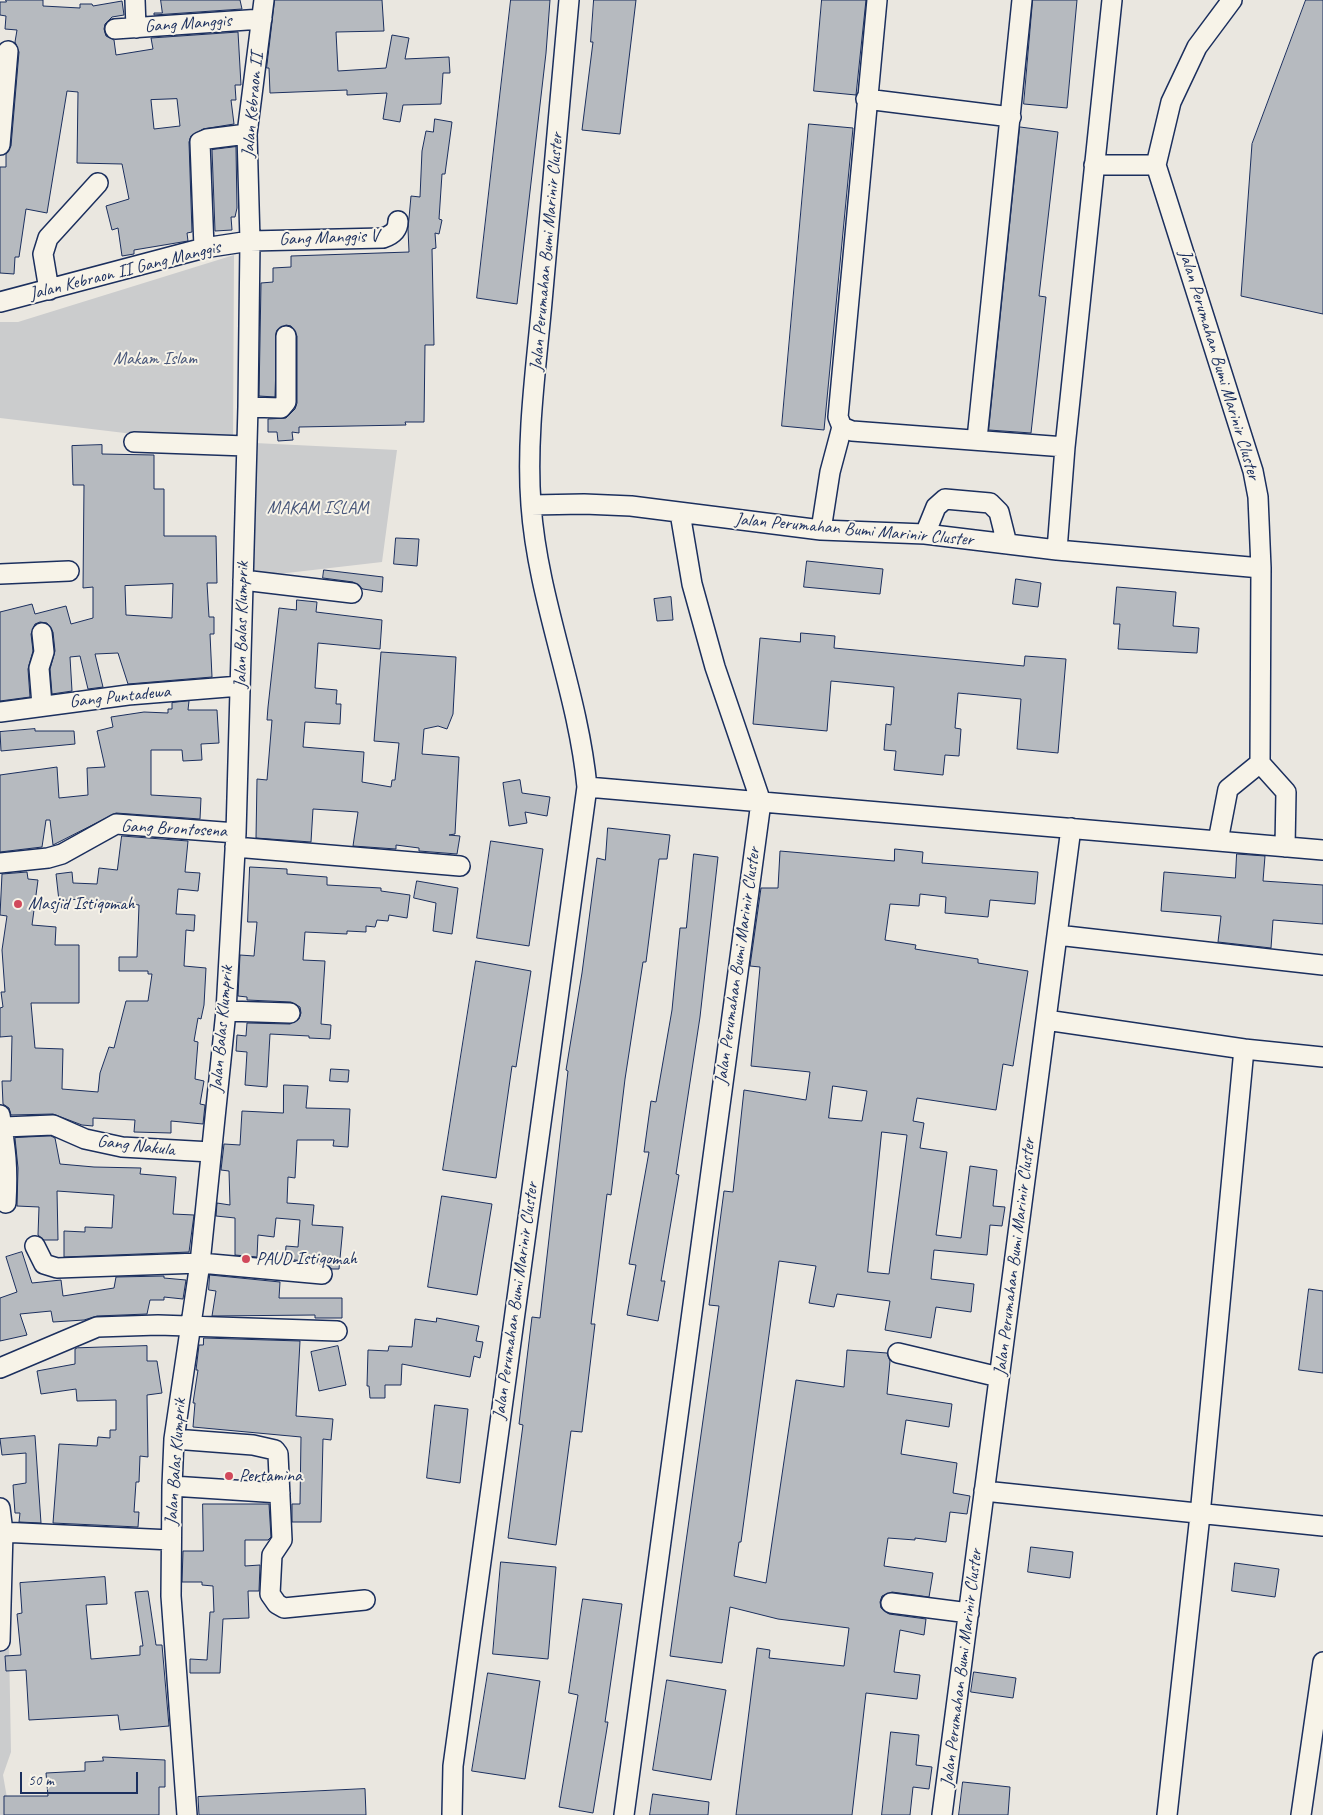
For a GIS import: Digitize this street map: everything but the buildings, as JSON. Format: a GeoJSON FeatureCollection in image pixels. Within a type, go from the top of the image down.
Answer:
{"type":"FeatureCollection","features":[{"type":"Feature","properties":{"kind":"street"},"geometry":{"type":"LineString","coordinates":[[136,0],[136,28]]}},
{"type":"Feature","properties":{"kind":"street","name":"Jalan Kebraon II"},"geometry":{"type":"LineString","coordinates":[[250,241],[247,134],[264,0]]}},
{"type":"Feature","properties":{"kind":"street","name":"Jalan Perumahan Bumi Marinir Cluster"},"geometry":{"type":"LineString","coordinates":[[452,1815],[454,1756],[587,787],[585,765],[567,676],[540,576],[531,505],[530,458],[534,394],[569,0]]}},
{"type":"Feature","properties":{"kind":"street"},"geometry":{"type":"LineString","coordinates":[[821,530],[830,472],[842,427],[838,416],[866,99],[877,0]]}},
{"type":"Feature","properties":{"kind":"street"},"geometry":{"type":"LineString","coordinates":[[977,438],[1022,0]]}},
{"type":"Feature","properties":{"kind":"street"},"geometry":{"type":"LineString","coordinates":[[1057,550],[1065,447],[1112,0]]}},
{"type":"Feature","properties":{"kind":"street"},"geometry":{"type":"LineString","coordinates":[[1094,165],[1156,165],[1171,102],[1197,47],[1232,0]]}},
{"type":"Feature","properties":{"kind":"street","name":"Gang Manggis"},"geometry":{"type":"LineString","coordinates":[[115,30],[262,19]]}},
{"type":"Feature","properties":{"kind":"street"},"geometry":{"type":"LineString","coordinates":[[0,145],[8,51]]}},
{"type":"Feature","properties":{"kind":"street"},"geometry":{"type":"LineString","coordinates":[[866,99],[1011,117]]}},
{"type":"Feature","properties":{"kind":"street"},"geometry":{"type":"LineString","coordinates":[[204,248],[200,142],[207,139],[247,134]]}},
{"type":"Feature","properties":{"kind":"street","name":"Jalan Perumahan Bumi Marinir Cluster"},"geometry":{"type":"LineString","coordinates":[[1156,165],[1253,471],[1258,497],[1261,568],[1260,763]]}},
{"type":"Feature","properties":{"kind":"street"},"geometry":{"type":"LineString","coordinates":[[49,290],[43,254],[48,238],[98,183]]}},
{"type":"Feature","properties":{"kind":"street","name":"Gang Manggis V"},"geometry":{"type":"LineString","coordinates":[[250,241],[383,238],[392,235],[398,227],[398,221]]}},
{"type":"Feature","properties":{"kind":"street","name":"Jalan Kebraon II Gang Manggis"},"geometry":{"type":"LineString","coordinates":[[0,302],[204,248],[250,241]]}},
{"type":"Feature","properties":{"kind":"street","name":"Jalan Balas Klumprik"},"geometry":{"type":"LineString","coordinates":[[186,1815],[171,1596],[172,1486],[174,1439],[200,1263],[226,1011],[235,840],[240,686],[248,407],[250,241]]}},
{"type":"Feature","properties":{"kind":"street"},"geometry":{"type":"LineString","coordinates":[[248,407],[281,408],[286,402],[286,336]]}},
{"type":"Feature","properties":{"kind":"street"},"geometry":{"type":"LineString","coordinates":[[842,427],[852,431],[977,438],[1065,447]]}},
{"type":"Feature","properties":{"kind":"street"},"geometry":{"type":"LineString","coordinates":[[134,442],[246,446]]}},
{"type":"Feature","properties":{"kind":"street"},"geometry":{"type":"LineString","coordinates":[[925,534],[936,507],[945,500],[990,503],[999,512],[1007,544]]}},
{"type":"Feature","properties":{"kind":"street","name":"Jalan Perumahan Bumi Marinir Cluster"},"geometry":{"type":"LineString","coordinates":[[531,505],[549,503],[631,506],[821,530],[925,534],[1057,550],[1261,568]]}},
{"type":"Feature","properties":{"kind":"street","name":"Jalan Perumahan Bumi Marinir Cluster"},"geometry":{"type":"LineString","coordinates":[[624,1815],[761,802],[712,658],[692,584],[680,513]]}},
{"type":"Feature","properties":{"kind":"street"},"geometry":{"type":"LineString","coordinates":[[0,574],[69,571]]}},
{"type":"Feature","properties":{"kind":"street"},"geometry":{"type":"LineString","coordinates":[[242,580],[352,593]]}},
{"type":"Feature","properties":{"kind":"street"},"geometry":{"type":"LineString","coordinates":[[42,633],[44,652],[39,668],[42,706]]}},
{"type":"Feature","properties":{"kind":"street","name":"Gang Puntadewa"},"geometry":{"type":"LineString","coordinates":[[0,712],[128,695],[240,686]]}},
{"type":"Feature","properties":{"kind":"street"},"geometry":{"type":"LineString","coordinates":[[1218,841],[1228,789],[1260,763],[1286,792],[1285,847]]}},
{"type":"Feature","properties":{"kind":"street"},"geometry":{"type":"LineString","coordinates":[[587,787],[1323,850]]}},
{"type":"Feature","properties":{"kind":"street","name":"Gang Brontosena"},"geometry":{"type":"LineString","coordinates":[[0,863],[48,858],[62,854],[112,826],[121,824],[235,840],[460,866]]}},
{"type":"Feature","properties":{"kind":"street","name":"Jalan Perumahan Bumi Marinir Cluster"},"geometry":{"type":"LineString","coordinates":[[942,1815],[1071,828]]}},
{"type":"Feature","properties":{"kind":"street"},"geometry":{"type":"LineString","coordinates":[[1057,935],[1323,964]]}},
{"type":"Feature","properties":{"kind":"street"},"geometry":{"type":"LineString","coordinates":[[226,1011],[290,1013]]}},
{"type":"Feature","properties":{"kind":"street"},"geometry":{"type":"LineString","coordinates":[[1046,1020],[1244,1050],[1323,1057]]}},
{"type":"Feature","properties":{"kind":"street"},"geometry":{"type":"LineString","coordinates":[[1167,1815],[1200,1515],[1244,1050]]}},
{"type":"Feature","properties":{"kind":"street"},"geometry":{"type":"LineString","coordinates":[[2,1121],[8,1166],[6,1203]]}},
{"type":"Feature","properties":{"kind":"street","name":"Gang Nakula"},"geometry":{"type":"LineString","coordinates":[[2,1121],[60,1126],[85,1139],[122,1147],[211,1152]]}},
{"type":"Feature","properties":{"kind":"street"},"geometry":{"type":"LineString","coordinates":[[35,1246],[44,1264],[57,1268],[200,1263],[322,1274]]}},
{"type":"Feature","properties":{"kind":"street"},"geometry":{"type":"LineString","coordinates":[[0,1368],[97,1327],[191,1327],[336,1331]]}},
{"type":"Feature","properties":{"kind":"street"},"geometry":{"type":"LineString","coordinates":[[898,1353],[999,1377]]}},
{"type":"Feature","properties":{"kind":"street"},"geometry":{"type":"LineString","coordinates":[[174,1439],[253,1445],[275,1450],[278,1454],[282,1540],[272,1555],[270,1594],[277,1604],[284,1608],[365,1600]]}},
{"type":"Feature","properties":{"kind":"street"},"geometry":{"type":"LineString","coordinates":[[172,1486],[280,1493]]}},
{"type":"Feature","properties":{"kind":"street"},"geometry":{"type":"LineString","coordinates":[[984,1491],[1200,1515],[1323,1526]]}},
{"type":"Feature","properties":{"kind":"street"},"geometry":{"type":"LineString","coordinates":[[0,1508],[2,1532],[0,1641]]}},
{"type":"Feature","properties":{"kind":"street"},"geometry":{"type":"LineString","coordinates":[[2,1532],[171,1540]]}},
{"type":"Feature","properties":{"kind":"street"},"geometry":{"type":"LineString","coordinates":[[891,1603],[969,1613]]}},
{"type":"Feature","properties":{"kind":"street"},"geometry":{"type":"LineString","coordinates":[[1301,1815],[1323,1662]]}},
{"type":"Feature","properties":{"kind":"green space","name":"Makam Islam"},"geometry":{"type":"Polygon","coordinates":[[[234,255],[233,446],[0,418],[0,322],[18,322],[234,255]]]}},
{"type":"Feature","properties":{"kind":"green space","name":"MAKAM ISLAM"},"geometry":{"type":"Polygon","coordinates":[[[255,443],[397,450],[382,562],[252,577],[255,443]]]}},
{"type":"Feature","properties":{"kind":"green space"},"geometry":{"type":"Polygon","coordinates":[[[8,1588],[11,1752],[3,1775],[10,1815],[0,1815],[0,1589],[8,1588]]]}},
{"type":"Feature","properties":{"kind":"place","name":"Masjid Istiqomah"},"geometry":{"type":"Point","coordinates":[18,904]}},
{"type":"Feature","properties":{"kind":"place","name":"PAUD Istiqomah"},"geometry":{"type":"Point","coordinates":[246,1259]}},
{"type":"Feature","properties":{"kind":"place","name":"Pertamina"},"geometry":{"type":"Point","coordinates":[229,1476]}}]}
